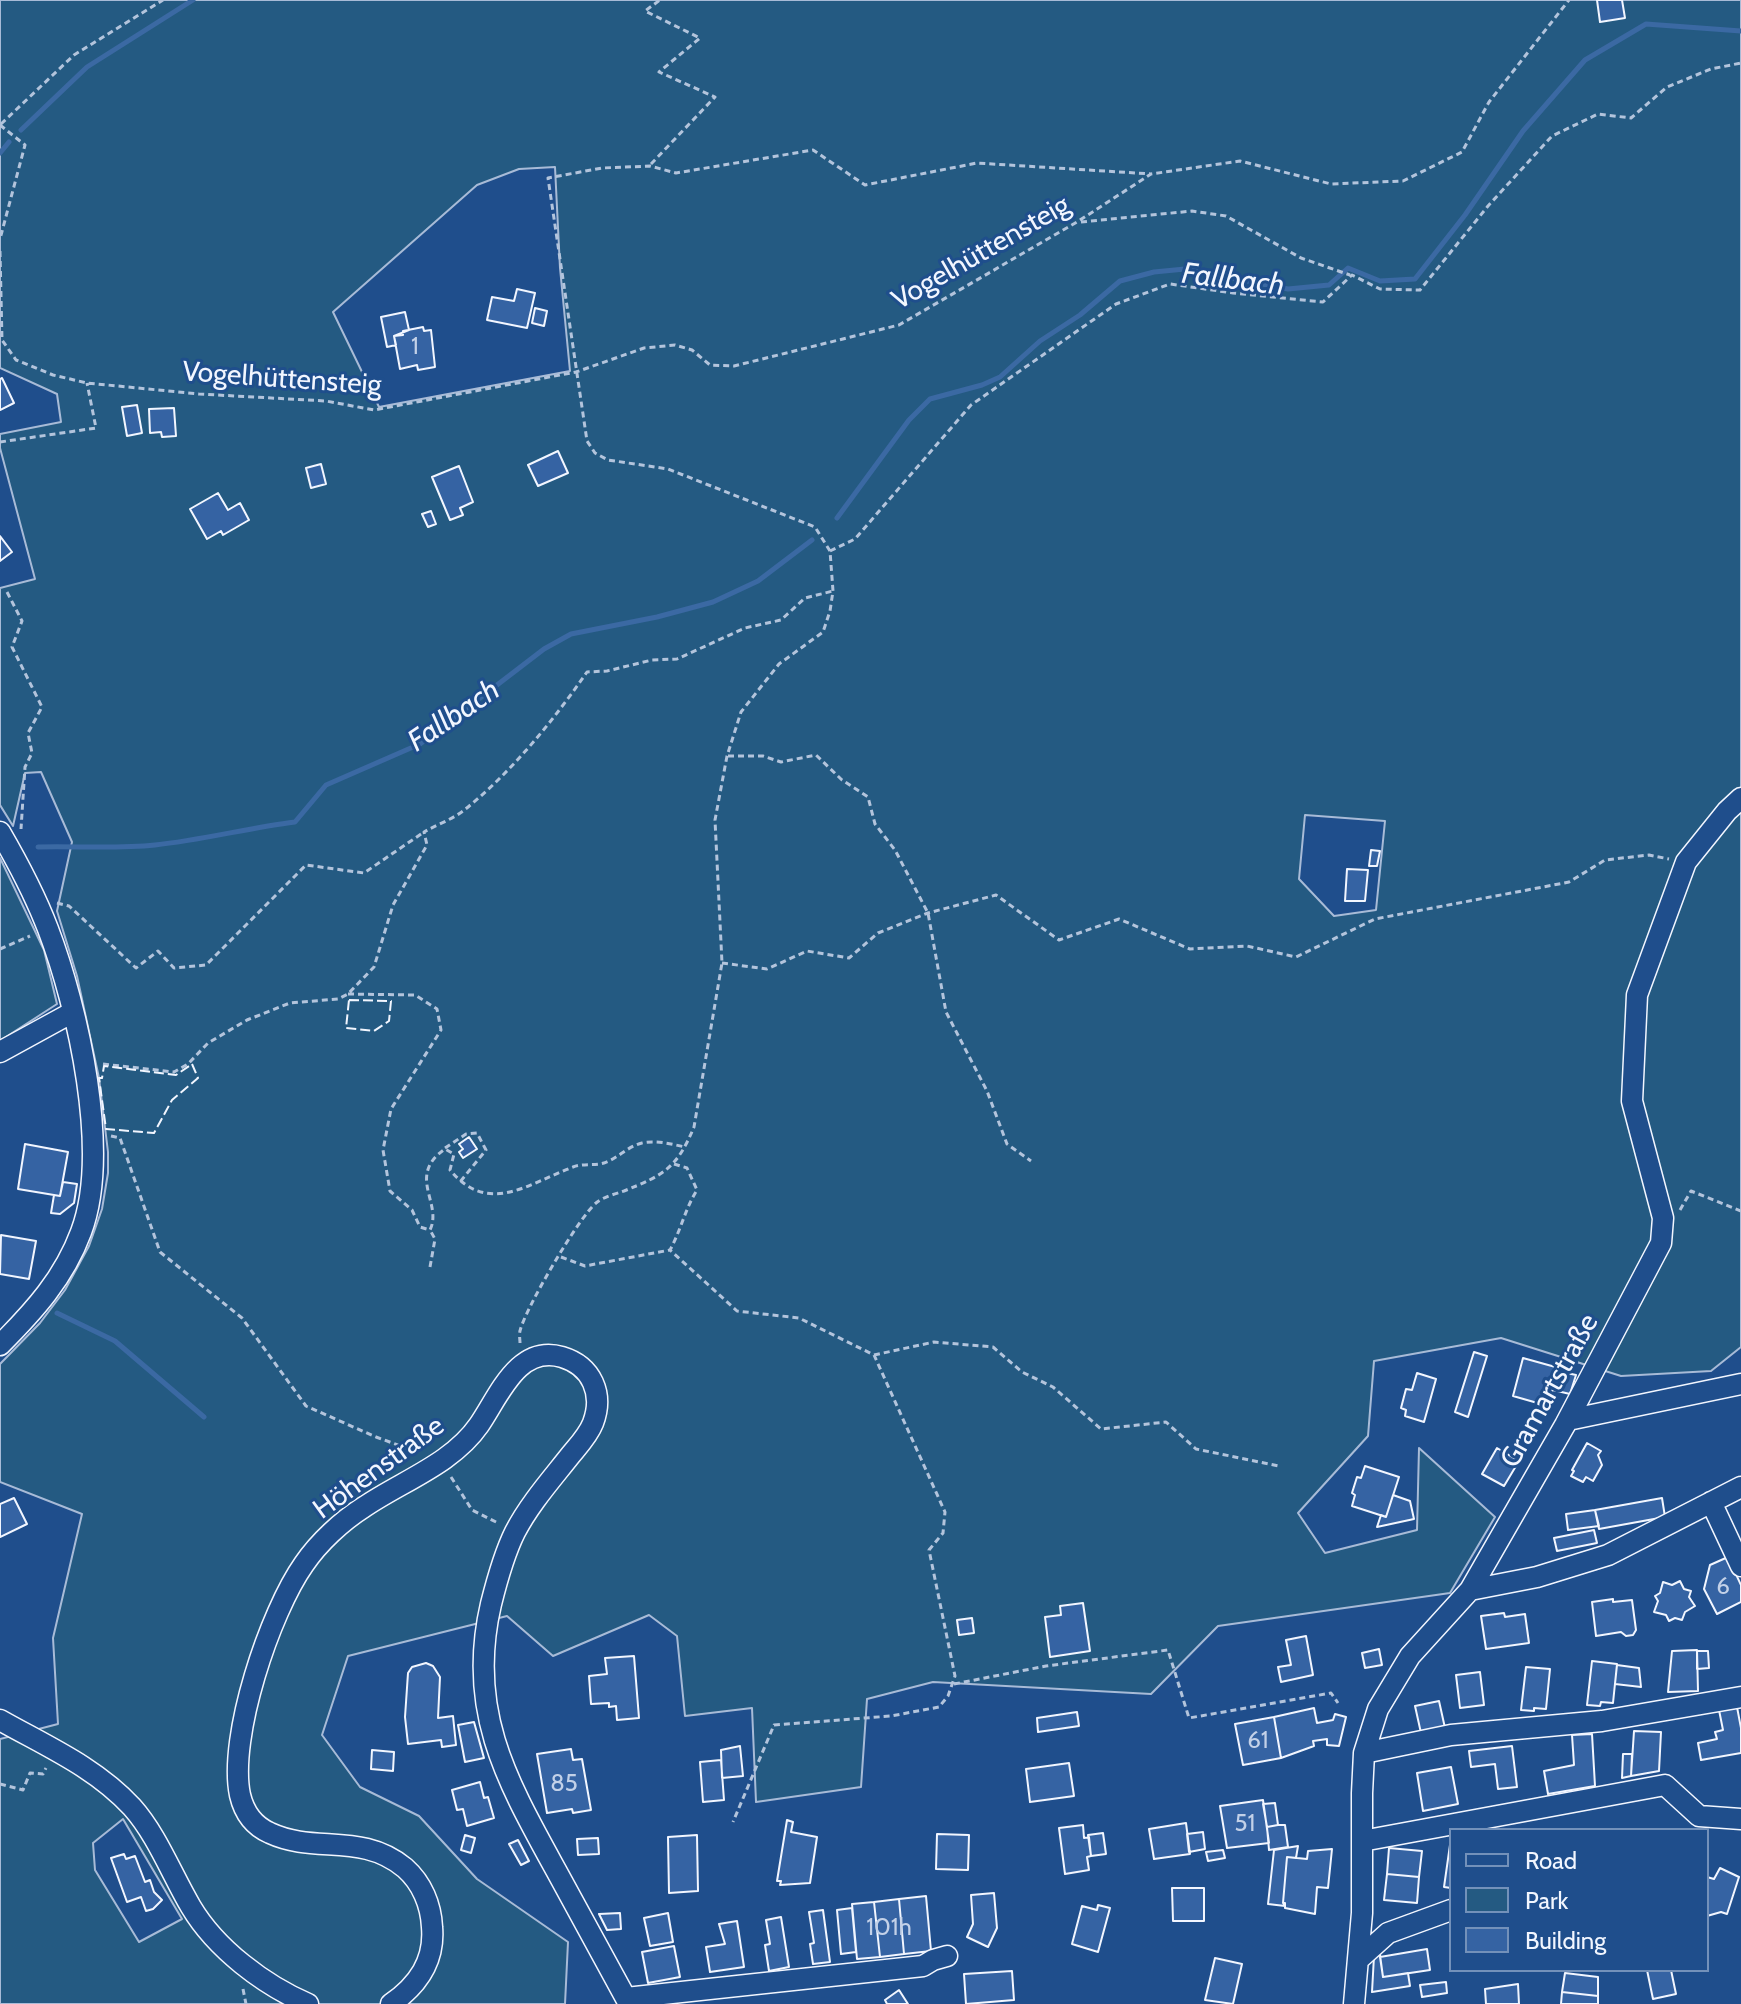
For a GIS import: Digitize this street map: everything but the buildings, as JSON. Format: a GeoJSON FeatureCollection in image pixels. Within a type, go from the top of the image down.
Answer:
{"type":"FeatureCollection","features":[{"type":"Feature","properties":{"kind":"street","name":"Gramartstraße"},"geometry":{"type":"LineString","coordinates":[[1354,2004],[1362,1913],[1364,1753],[1378,1709],[1410,1656],[1470,1590],[1568,1420],[1661,1243],[1663,1218],[1632,1101],[1637,995],[1686,862],[1741,798]]}},
{"type":"Feature","properties":{"kind":"street"},"geometry":{"type":"LineString","coordinates":[[0,832],[48,928],[73,1012],[92,1131],[92,1178],[81,1231],[67,1263],[47,1295],[0,1345]]}},
{"type":"Feature","properties":{"kind":"street"},"geometry":{"type":"LineString","coordinates":[[0,1052],[73,1012]]}},
{"type":"Feature","properties":{"kind":"street"},"geometry":{"type":"LineString","coordinates":[[522,1363],[544,1355],[572,1361],[592,1378],[597,1395],[590,1430],[515,1532],[497,1581],[486,1630],[483,1668],[489,1723],[511,1786],[628,2001],[923,1966],[947,1956]]}},
{"type":"Feature","properties":{"kind":"street","name":"Höhenstraße"},"geometry":{"type":"LineString","coordinates":[[391,2004],[425,1971],[430,1952],[432,1921],[420,1886],[403,1867],[380,1852],[356,1845],[280,1837],[253,1822],[240,1794],[240,1755],[245,1716],[256,1670],[281,1607],[300,1569],[313,1552],[361,1508],[440,1460],[470,1436],[506,1381],[522,1363]]}},
{"type":"Feature","properties":{"kind":"street"},"geometry":{"type":"LineString","coordinates":[[1568,1420],[1741,1384]]}},
{"type":"Feature","properties":{"kind":"street"},"geometry":{"type":"LineString","coordinates":[[1470,1590],[1537,1577],[1608,1555],[1741,1487]]}},
{"type":"Feature","properties":{"kind":"street"},"geometry":{"type":"LineString","coordinates":[[1711,1502],[1741,1566]]}},
{"type":"Feature","properties":{"kind":"street"},"geometry":{"type":"LineString","coordinates":[[1364,1753],[1451,1735],[1602,1721],[1741,1697]]}},
{"type":"Feature","properties":{"kind":"street"},"geometry":{"type":"LineString","coordinates":[[0,1720],[107,1782],[135,1811],[194,1912],[231,1954],[268,1981],[308,2004]]}},
{"type":"Feature","properties":{"kind":"street"},"geometry":{"type":"LineString","coordinates":[[1362,1841],[1665,1785],[1699,1816],[1741,1819]]}},
{"type":"Feature","properties":{"kind":"street"},"geometry":{"type":"LineString","coordinates":[[1522,1828],[1529,1809]]}},
{"type":"Feature","properties":{"kind":"street"},"geometry":{"type":"LineString","coordinates":[[1358,1960],[1388,1933],[1449,1911]]}},
{"type":"Feature","properties":{"kind":"path"},"geometry":{"type":"LineString","coordinates":[[0,239],[25,145],[0,124],[74,55],[163,0]]}},
{"type":"Feature","properties":{"kind":"path"},"geometry":{"type":"LineString","coordinates":[[650,166],[715,97],[659,72],[700,38],[645,11],[660,0]]}},
{"type":"Feature","properties":{"kind":"path","name":"Vogelhüttensteig"},"geometry":{"type":"LineString","coordinates":[[0,251],[2,340],[16,360],[53,375],[87,383],[199,394],[326,401],[374,410],[576,372],[644,348],[675,345],[692,350],[710,365],[734,366],[899,325],[1077,222],[1151,174],[1240,161],[1331,184],[1403,181],[1462,152],[1489,102],[1569,0]]}},
{"type":"Feature","properties":{"kind":"path"},"geometry":{"type":"LineString","coordinates":[[1077,222],[1192,211],[1226,216],[1301,258],[1352,275],[1380,289],[1420,290],[1488,206],[1552,136],[1598,114],[1631,118],[1667,87],[1711,69],[1741,63]]}},
{"type":"Feature","properties":{"kind":"path"},"geometry":{"type":"LineString","coordinates":[[522,1363],[519,1332],[579,1221],[597,1201],[652,1180],[674,1164],[694,1127],[722,963],[715,820],[727,756],[741,712],[779,664],[823,632],[833,591],[830,551],[815,527],[668,469],[608,460],[595,453],[587,441],[548,178],[602,168],[650,166],[676,173],[813,150],[865,185],[977,163],[1151,174]]}},
{"type":"Feature","properties":{"kind":"path"},"geometry":{"type":"LineString","coordinates":[[830,551],[855,539],[971,405],[1116,304],[1170,284],[1323,302],[1352,275]]}},
{"type":"Feature","properties":{"kind":"path"},"geometry":{"type":"LineString","coordinates":[[0,442],[96,428],[87,383]]}},
{"type":"Feature","properties":{"kind":"path"},"geometry":{"type":"LineString","coordinates":[[31,890],[53,902],[69,906],[136,968],[158,951],[174,968],[206,965],[306,865],[364,873],[424,832],[461,812],[554,719],[587,672],[607,671],[652,660],[677,659],[745,628],[781,620],[805,598],[833,591]]}},
{"type":"Feature","properties":{"kind":"path"},"geometry":{"type":"LineString","coordinates":[[7,592],[22,621],[12,647],[42,707],[28,733],[32,753],[25,767],[18,864]]}},
{"type":"Feature","properties":{"kind":"path"},"geometry":{"type":"LineString","coordinates":[[727,756],[763,756],[781,762],[816,755],[842,780],[868,797],[875,824],[895,850],[928,913],[946,1012],[987,1091],[1007,1144],[1031,1161]]}},
{"type":"Feature","properties":{"kind":"path"},"geometry":{"type":"LineString","coordinates":[[83,1062],[174,1072],[188,1064],[208,1043],[247,1020],[290,1003],[338,999],[348,994],[374,967],[393,905],[427,845],[424,832]]}},
{"type":"Feature","properties":{"kind":"path"},"geometry":{"type":"LineString","coordinates":[[722,963],[767,969],[807,951],[849,958],[878,933],[928,913],[996,895],[1059,940],[1119,919],[1190,949],[1247,946],[1296,957],[1375,919],[1569,882],[1605,860],[1649,855],[1686,862]]}},
{"type":"Feature","properties":{"kind":"path"},"geometry":{"type":"LineString","coordinates":[[0,949],[48,928]]}},
{"type":"Feature","properties":{"kind":"path"},"geometry":{"type":"LineString","coordinates":[[348,994],[415,995],[437,1009],[441,1030],[391,1109],[383,1150],[390,1191],[412,1210],[420,1227],[430,1230],[435,1239],[430,1267]]}},
{"type":"Feature","properties":{"kind":"path"},"geometry":{"type":"LineString","coordinates":[[92,1131],[120,1138],[160,1252],[242,1318],[306,1406],[376,1437],[440,1460],[472,1510],[515,1532]]}},
{"type":"Feature","properties":{"kind":"path"},"geometry":{"type":"LineString","coordinates":[[430,1230],[434,1222],[426,1192],[432,1157],[466,1134],[477,1133],[486,1150],[460,1182]]}},
{"type":"Feature","properties":{"kind":"path"},"geometry":{"type":"LineString","coordinates":[[445,1149],[454,1154],[450,1170],[460,1182],[476,1192],[508,1194],[577,1165],[604,1163],[640,1143],[660,1142],[685,1147]]}},
{"type":"Feature","properties":{"kind":"path"},"geometry":{"type":"LineString","coordinates":[[670,1250],[680,1231],[684,1210],[697,1190],[687,1168],[674,1164]]}},
{"type":"Feature","properties":{"kind":"path"},"geometry":{"type":"LineString","coordinates":[[1676,1217],[1691,1191],[1741,1211]]}},
{"type":"Feature","properties":{"kind":"path"},"geometry":{"type":"LineString","coordinates":[[559,1256],[585,1266],[670,1250]]}},
{"type":"Feature","properties":{"kind":"path"},"geometry":{"type":"LineString","coordinates":[[670,1250],[737,1311],[799,1318],[874,1355],[934,1342],[993,1347],[1022,1372],[1053,1387],[1101,1429],[1166,1422],[1196,1449],[1279,1466]]}},
{"type":"Feature","properties":{"kind":"path"},"geometry":{"type":"LineString","coordinates":[[733,1822],[774,1725],[891,1716],[939,1707],[954,1684],[955,1676],[929,1550],[943,1533],[945,1512],[874,1355]]}},
{"type":"Feature","properties":{"kind":"path"},"geometry":{"type":"LineString","coordinates":[[954,1684],[1046,1666],[1168,1650],[1189,1718],[1331,1693],[1338,1703]]}},
{"type":"Feature","properties":{"kind":"path"},"geometry":{"type":"LineString","coordinates":[[0,1784],[23,1790],[30,1773],[43,1774],[52,1749]]}},
{"type":"Feature","properties":{"kind":"green space"},"geometry":{"type":"Polygon","coordinates":[[[0,0],[1741,0],[1741,1347],[1711,1371],[1621,1376],[1501,1338],[1374,1361],[1368,1436],[1298,1513],[1325,1553],[1417,1530],[1419,1448],[1495,1517],[1450,1593],[1218,1626],[1151,1694],[933,1682],[867,1699],[861,1787],[756,1802],[752,1708],[685,1716],[677,1636],[649,1615],[553,1656],[507,1616],[348,1656],[322,1735],[360,1787],[419,1816],[477,1879],[568,1942],[565,2004],[0,2004],[0,1739],[58,1724],[53,1638],[82,1514],[0,1482],[0,1364],[40,1323],[65,1290],[89,1246],[102,1209],[108,1152],[99,1078],[77,976],[57,911],[72,842],[41,772],[25,773],[13,826],[0,805],[0,588],[35,579],[0,448],[0,434],[61,422],[57,394],[0,368],[0,0]],[[555,167],[519,169],[477,185],[333,312],[379,407],[570,371],[560,268],[555,167]],[[1305,815],[1299,879],[1334,916],[1376,910],[1385,821],[1305,815]],[[123,1819],[93,1843],[95,1870],[139,1942],[182,1919],[123,1819]]]}},
{"type":"Feature","properties":{"kind":"green space"},"geometry":{"type":"Polygon","coordinates":[[[0,858],[44,950],[57,1004],[0,1041],[0,858]]]}},
{"type":"Feature","properties":{"kind":"waterway"},"geometry":{"type":"LineString","coordinates":[[21,130],[87,67],[193,0]]}},
{"type":"Feature","properties":{"kind":"waterway","name":"Fallbach"},"geometry":{"type":"LineString","coordinates":[[837,518],[909,420],[930,399],[1000,377],[1040,341],[1080,315],[1120,281],[1154,272],[1185,269],[1288,289],[1329,285],[1348,268],[1380,281],[1415,279],[1465,215],[1523,131],[1585,60],[1646,24],[1741,31]]}},
{"type":"Feature","properties":{"kind":"waterway"},"geometry":{"type":"LineString","coordinates":[[0,153],[9,142]]}},
{"type":"Feature","properties":{"kind":"waterway","name":"Fallbach"},"geometry":{"type":"LineString","coordinates":[[38,847],[155,845],[295,822],[326,785],[420,744],[544,649],[571,634],[713,602],[758,581],[812,540]]}},
{"type":"Feature","properties":{"kind":"waterway"},"geometry":{"type":"LineString","coordinates":[[57,1313],[115,1341],[204,1417]]}},
{"type":"Feature","properties":{"kind":"fence"},"geometry":{"type":"LineString","coordinates":[[349,1000],[391,1001],[389,1021],[374,1031],[346,1028],[349,1000]]}},
{"type":"Feature","properties":{"kind":"fence"},"geometry":{"type":"LineString","coordinates":[[192,1064],[198,1078],[172,1100],[154,1133],[106,1129],[99,1078],[102,1078],[104,1066],[176,1075],[192,1064]]}}]}
